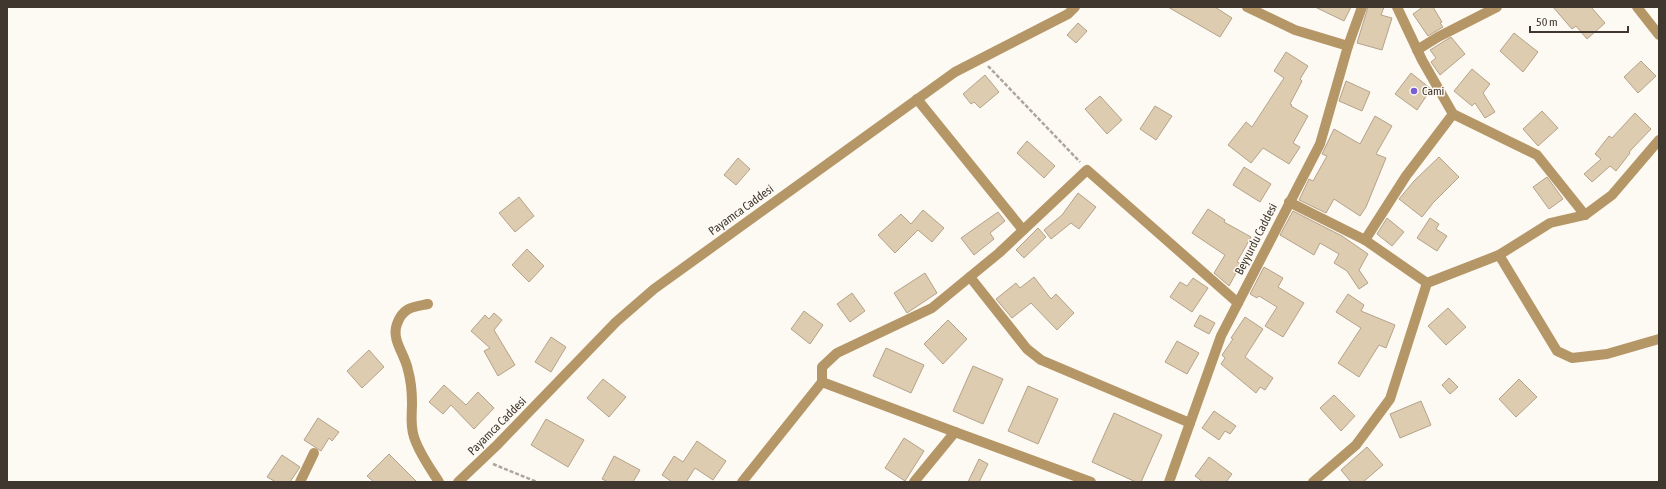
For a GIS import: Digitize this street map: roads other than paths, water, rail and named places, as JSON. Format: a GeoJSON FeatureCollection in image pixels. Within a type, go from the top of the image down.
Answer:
{"type":"FeatureCollection","features":[{"type":"Feature","properties":{"kind":"street","name":"Payamca Caddesi"},"geometry":{"type":"LineString","coordinates":[[458,482],[483,460],[616,322],[654,289],[956,72],[1068,14],[1075,7]]}},
{"type":"Feature","properties":{"kind":"street"},"geometry":{"type":"LineString","coordinates":[[1247,7],[1295,30],[1348,46]]}},
{"type":"Feature","properties":{"kind":"street","name":"Beyyurdu Caddesi"},"geometry":{"type":"LineString","coordinates":[[1169,482],[1221,336],[1320,144],[1348,46],[1362,7]]}},
{"type":"Feature","properties":{"kind":"street"},"geometry":{"type":"LineString","coordinates":[[1397,7],[1417,50],[1452,114],[1537,155],[1585,215]]}},
{"type":"Feature","properties":{"kind":"street"},"geometry":{"type":"LineString","coordinates":[[1417,50],[1438,37],[1497,7]]}},
{"type":"Feature","properties":{"kind":"street"},"geometry":{"type":"LineString","coordinates":[[1637,7],[1659,34]]}},
{"type":"Feature","properties":{"kind":"street"},"geometry":{"type":"LineString","coordinates":[[917,99],[1023,230]]}},
{"type":"Feature","properties":{"kind":"street"},"geometry":{"type":"LineString","coordinates":[[1365,240],[1406,176],[1452,114]]}},
{"type":"Feature","properties":{"kind":"street"},"geometry":{"type":"LineString","coordinates":[[1427,283],[1499,255],[1550,223],[1585,215],[1612,195],[1659,140]]}},
{"type":"Feature","properties":{"kind":"street"},"geometry":{"type":"LineString","coordinates":[[742,482],[822,382],[822,367],[837,353],[932,308],[1023,230],[1087,170],[1238,303]]}},
{"type":"Feature","properties":{"kind":"street"},"geometry":{"type":"LineString","coordinates":[[1289,202],[1365,240],[1427,283]]}},
{"type":"Feature","properties":{"kind":"street"},"geometry":{"type":"LineString","coordinates":[[1499,255],[1557,351],[1572,358],[1607,354],[1659,339]]}},
{"type":"Feature","properties":{"kind":"street"},"geometry":{"type":"LineString","coordinates":[[970,277],[1027,349],[1040,360],[1190,423]]}},
{"type":"Feature","properties":{"kind":"street"},"geometry":{"type":"LineString","coordinates":[[1313,482],[1356,445],[1390,399],[1427,283]]}},
{"type":"Feature","properties":{"kind":"street"},"geometry":{"type":"LineString","coordinates":[[428,304],[409,307],[397,323],[395,337],[407,366],[410,379],[412,405],[411,421],[414,439],[440,482]]}},
{"type":"Feature","properties":{"kind":"street"},"geometry":{"type":"LineString","coordinates":[[822,382],[1091,482]]}},
{"type":"Feature","properties":{"kind":"street"},"geometry":{"type":"LineString","coordinates":[[914,482],[955,432]]}},
{"type":"Feature","properties":{"kind":"street"},"geometry":{"type":"LineString","coordinates":[[300,482],[314,453]]}},
{"type":"Feature","properties":{"kind":"place","name":"Cami"},"geometry":{"type":"Point","coordinates":[1414,91]}}]}
